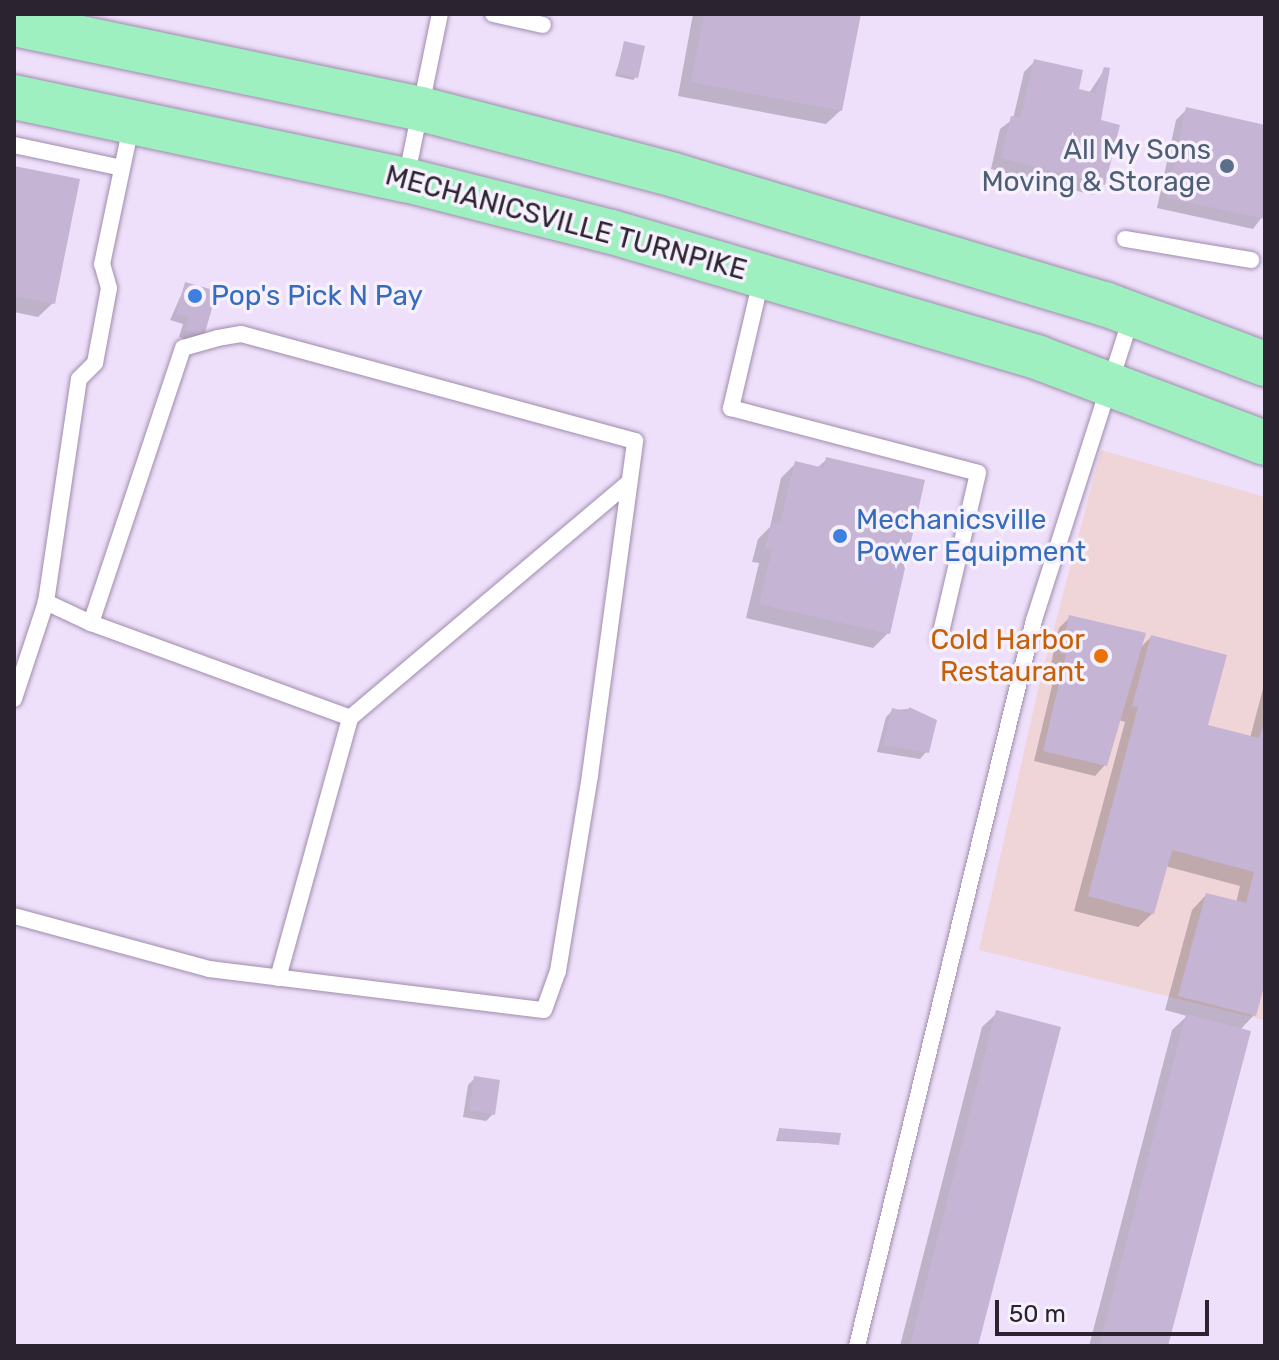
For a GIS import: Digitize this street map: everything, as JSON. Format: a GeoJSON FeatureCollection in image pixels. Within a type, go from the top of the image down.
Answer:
{"type":"FeatureCollection","features":[{"type":"Feature","properties":{"kind":"highway"},"geometry":{"type":"LineString","coordinates":[[14,24],[421,109],[832,220],[1119,309],[1265,364]]}},
{"type":"Feature","properties":{"kind":"highway","name":"MECHANICSVILLE TURNPIKE"},"geometry":{"type":"LineString","coordinates":[[14,97],[406,180],[762,274],[1110,383],[1265,443]]}},
{"type":"Feature","properties":{"kind":"highway"},"geometry":{"type":"LineString","coordinates":[[1119,309],[1265,339]]}},
{"type":"Feature","properties":{"kind":"lane"},"geometry":{"type":"LineString","coordinates":[[406,180],[440,14]]}},
{"type":"Feature","properties":{"kind":"lane"},"geometry":{"type":"LineString","coordinates":[[493,14],[543,25]]}},
{"type":"Feature","properties":{"kind":"lane"},"geometry":{"type":"LineString","coordinates":[[14,699],[46,602],[79,379],[95,363],[109,288],[102,264],[132,120]]}},
{"type":"Feature","properties":{"kind":"lane"},"geometry":{"type":"LineString","coordinates":[[14,145],[122,168]]}},
{"type":"Feature","properties":{"kind":"lane"},"geometry":{"type":"LineString","coordinates":[[1125,239],[1251,260]]}},
{"type":"Feature","properties":{"kind":"lane"},"geometry":{"type":"LineString","coordinates":[[762,274],[731,408],[978,473],[939,640]]}},
{"type":"Feature","properties":{"kind":"lane"},"geometry":{"type":"LineString","coordinates":[[857,1346],[1034,620],[1110,383],[1119,309]]}},
{"type":"Feature","properties":{"kind":"lane"},"geometry":{"type":"LineString","coordinates":[[14,916],[209,969],[544,1010],[558,971],[590,775],[635,441],[241,334],[183,348],[91,623]]}},
{"type":"Feature","properties":{"kind":"lane"},"geometry":{"type":"LineString","coordinates":[[278,978],[350,718],[629,482]]}},
{"type":"Feature","properties":{"kind":"lane"},"geometry":{"type":"LineString","coordinates":[[46,602],[91,623],[350,718]]}},
{"type":"Feature","properties":{"kind":"shaded area"},"geometry":{"type":"Polygon","coordinates":[[[1101,450],[1265,497],[1264,1020],[979,950],[1038,690],[1101,450]]]}},
{"type":"Feature","properties":{"kind":"building"},"geometry":{"type":"Polygon","coordinates":[[[704,14],[861,14],[842,111],[691,82],[704,14]]]}},
{"type":"Feature","properties":{"kind":"building"},"geometry":{"type":"Polygon","coordinates":[[[624,41],[645,46],[638,78],[617,73],[624,41]]]}},
{"type":"Feature","properties":{"kind":"building"},"geometry":{"type":"Polygon","coordinates":[[[1034,59],[1083,70],[1079,89],[1095,93],[1104,67],[1110,68],[1101,120],[1120,125],[1105,185],[1001,158],[1011,116],[1020,118],[1034,59]]]}},
{"type":"Feature","properties":{"kind":"building"},"geometry":{"type":"Polygon","coordinates":[[[1186,107],[1265,125],[1265,219],[1167,198],[1186,107]]]}},
{"type":"Feature","properties":{"kind":"building"},"geometry":{"type":"Polygon","coordinates":[[[14,166],[80,179],[55,304],[14,296],[14,166]]]}},
{"type":"Feature","properties":{"kind":"building"},"geometry":{"type":"Polygon","coordinates":[[[185,282],[217,291],[204,336],[185,330],[189,317],[176,314],[185,282]]]}},
{"type":"Feature","properties":{"kind":"building","name":"Mechanicsville Power Equipment"},"geometry":{"type":"Polygon","coordinates":[[[826,457],[925,480],[890,634],[759,604],[772,549],[765,548],[772,522],[780,524],[795,461],[824,468],[826,457]]]}},
{"type":"Feature","properties":{"kind":"building"},"geometry":{"type":"Polygon","coordinates":[[[1069,615],[1146,633],[1107,766],[1043,751],[1066,654],[1060,653],[1069,615]]]}},
{"type":"Feature","properties":{"kind":"building"},"geometry":{"type":"Polygon","coordinates":[[[1151,635],[1227,655],[1208,725],[1259,738],[1265,720],[1265,983],[1256,1016],[1178,996],[1206,893],[1246,903],[1254,872],[1172,850],[1154,914],[1088,896],[1138,707],[1132,706],[1151,635]]]}},
{"type":"Feature","properties":{"kind":"building"},"geometry":{"type":"Polygon","coordinates":[[[909,707],[937,720],[929,753],[883,745],[892,708],[908,712],[909,707]]]}},
{"type":"Feature","properties":{"kind":"building"},"geometry":{"type":"Polygon","coordinates":[[[996,1010],[1061,1027],[978,1346],[910,1346],[996,1010]]]}},
{"type":"Feature","properties":{"kind":"building"},"geometry":{"type":"Polygon","coordinates":[[[1186,1014],[1251,1031],[1168,1346],[1099,1346],[1186,1014]]]}},
{"type":"Feature","properties":{"kind":"building"},"geometry":{"type":"Polygon","coordinates":[[[474,1076],[500,1080],[495,1115],[469,1110],[474,1076]]]}},
{"type":"Feature","properties":{"kind":"building"},"geometry":{"type":"Polygon","coordinates":[[[779,1128],[841,1133],[839,1145],[778,1139],[779,1128]]]}},
{"type":"Feature","properties":{"kind":"place","name":"All My Sons Moving & Storage"},"geometry":{"type":"Point","coordinates":[1227,166]}},
{"type":"Feature","properties":{"kind":"place","name":"Pop's Pick N Pay"},"geometry":{"type":"Point","coordinates":[195,296]}},
{"type":"Feature","properties":{"kind":"place","name":"Mechanicsville Power Equipment"},"geometry":{"type":"Point","coordinates":[840,536]}},
{"type":"Feature","properties":{"kind":"place","name":"Cold Harbor Restaurant"},"geometry":{"type":"Point","coordinates":[1101,656]}}]}
